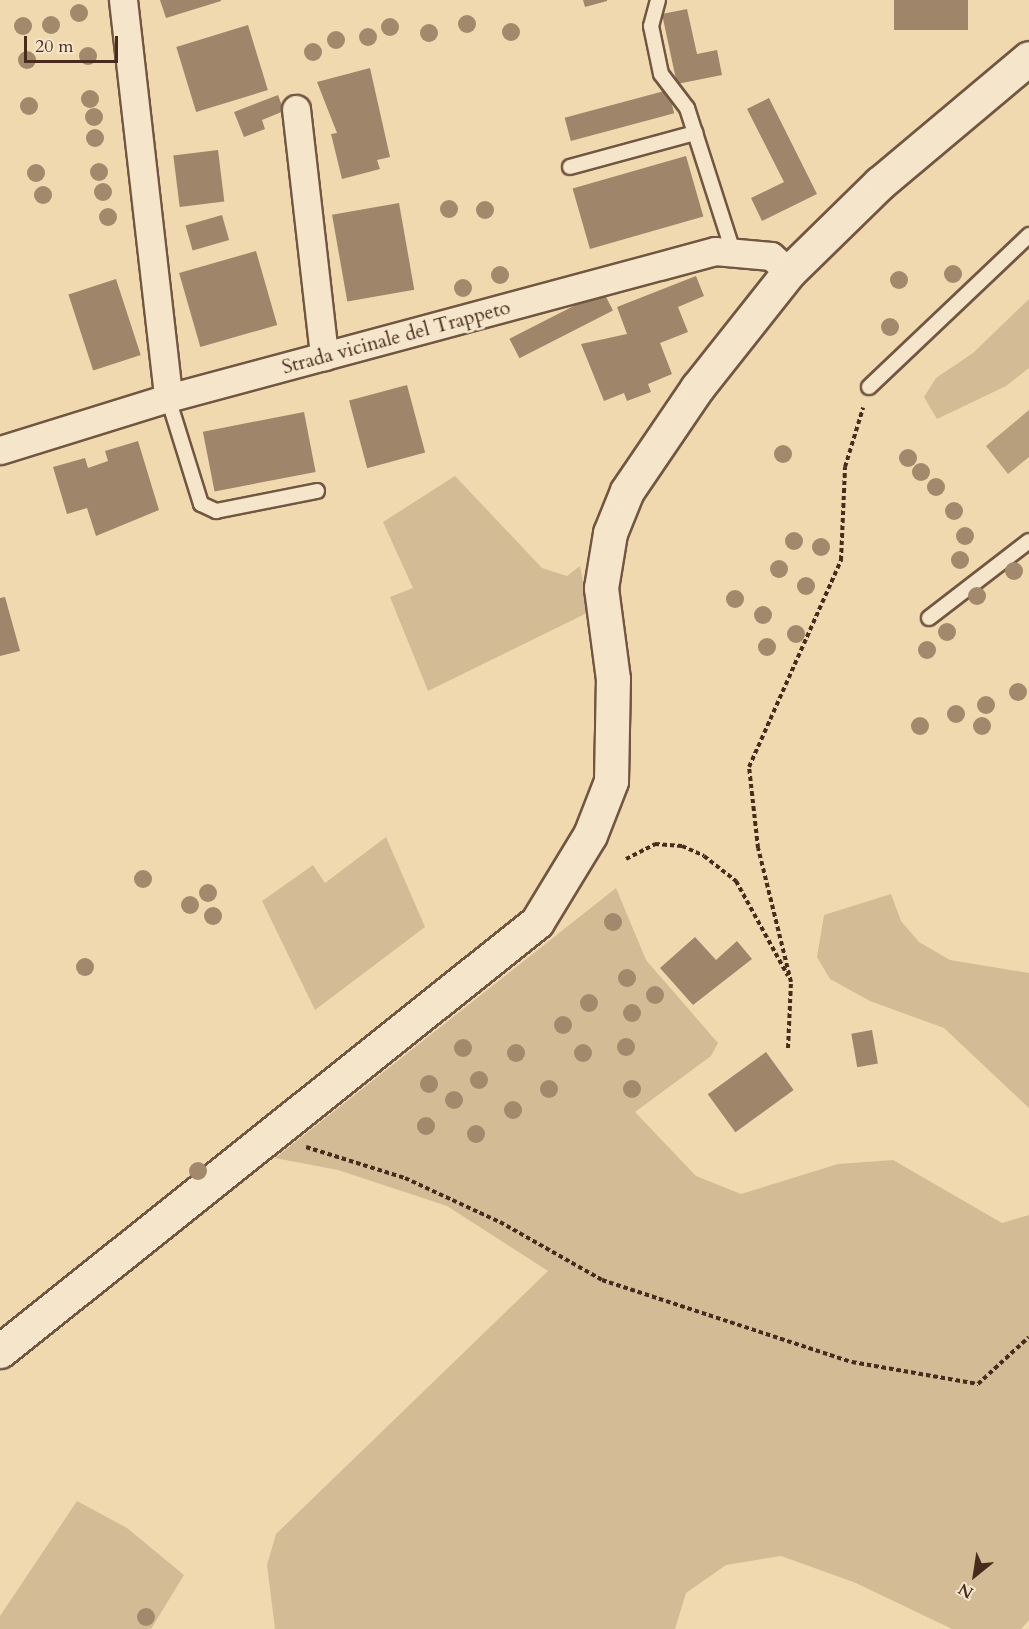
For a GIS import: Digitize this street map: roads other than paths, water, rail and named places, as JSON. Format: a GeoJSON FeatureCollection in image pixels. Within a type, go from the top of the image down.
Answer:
{"type":"FeatureCollection","features":[{"type":"Feature","properties":{"kind":"street"},"geometry":{"type":"LineString","coordinates":[[123,0],[168,398]]}},
{"type":"Feature","properties":{"kind":"street"},"geometry":{"type":"LineString","coordinates":[[0,1351],[271,1137],[537,922],[570,868],[611,781],[613,679],[601,588],[610,533],[627,491],[697,388],[789,272],[880,183],[1029,58]]}},
{"type":"Feature","properties":{"kind":"street"},"geometry":{"type":"LineString","coordinates":[[296,109],[324,356]]}},
{"type":"Feature","properties":{"kind":"street","name":"Strada vicinale del Trappeto"},"geometry":{"type":"LineString","coordinates":[[0,450],[168,398],[618,276],[734,251],[771,256],[789,272]]}},
{"type":"Feature","properties":{"kind":"lane"},"geometry":{"type":"LineString","coordinates":[[658,0],[651,26],[661,74],[687,108],[734,251]]}},
{"type":"Feature","properties":{"kind":"lane"},"geometry":{"type":"LineString","coordinates":[[570,167],[695,133]]}},
{"type":"Feature","properties":{"kind":"lane"},"geometry":{"type":"LineString","coordinates":[[870,387],[1029,235]]}},
{"type":"Feature","properties":{"kind":"lane"},"geometry":{"type":"LineString","coordinates":[[168,398],[201,504],[216,511],[317,491]]}},
{"type":"Feature","properties":{"kind":"lane"},"geometry":{"type":"LineString","coordinates":[[929,618],[1029,542]]}}]}
